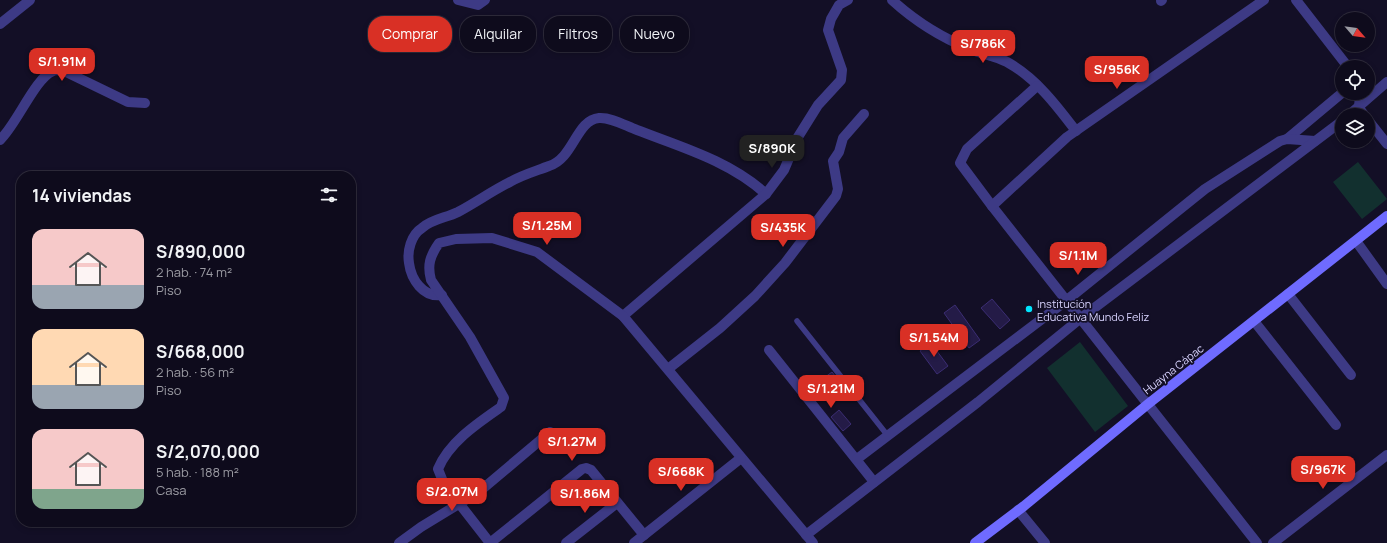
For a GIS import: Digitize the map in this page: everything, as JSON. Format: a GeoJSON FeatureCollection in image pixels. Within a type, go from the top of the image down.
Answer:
{"type":"FeatureCollection","features":[{"type":"Feature","properties":{"kind":"street"},"geometry":{"type":"LineString","coordinates":[[0,24],[30,0]]}},
{"type":"Feature","properties":{"kind":"street"},"geometry":{"type":"LineString","coordinates":[[458,0],[478,5],[485,0]]}},
{"type":"Feature","properties":{"kind":"street"},"geometry":{"type":"LineString","coordinates":[[623,316],[766,194],[784,170],[798,137],[818,105],[841,80],[842,70],[828,30],[839,4],[848,0]]}},
{"type":"Feature","properties":{"kind":"street"},"geometry":{"type":"LineString","coordinates":[[892,0],[937,35],[1007,62],[1024,74],[1057,105],[1076,131]]}},
{"type":"Feature","properties":{"kind":"street"},"geometry":{"type":"LineString","coordinates":[[992,206],[1076,131],[1264,0]]}},
{"type":"Feature","properties":{"kind":"street"},"geometry":{"type":"LineString","coordinates":[[1296,0],[1343,60]]}},
{"type":"Feature","properties":{"kind":"street"},"geometry":{"type":"LineString","coordinates":[[0,140],[9,132],[35,87],[53,71],[62,70],[128,102],[145,103]]}},
{"type":"Feature","properties":{"kind":"street"},"geometry":{"type":"LineString","coordinates":[[1365,108],[1387,82]]}},
{"type":"Feature","properties":{"kind":"street"},"geometry":{"type":"LineString","coordinates":[[1037,86],[967,149],[962,156],[960,163],[992,206],[1257,543]]}},
{"type":"Feature","properties":{"kind":"street"},"geometry":{"type":"LineString","coordinates":[[1287,139],[1335,99]]}},
{"type":"Feature","properties":{"kind":"street"},"geometry":{"type":"LineString","coordinates":[[668,369],[720,328],[755,296],[785,263],[821,217],[836,196],[838,189],[833,161],[839,152],[843,138],[864,114]]}},
{"type":"Feature","properties":{"kind":"street"},"geometry":{"type":"LineString","coordinates":[[442,295],[432,295],[424,292],[412,274],[408,259],[409,251],[417,233],[422,228],[439,218],[456,213],[509,182],[560,161],[586,124],[595,119],[604,118],[726,166],[746,178],[766,194]]}},
{"type":"Feature","properties":{"kind":"street"},"geometry":{"type":"LineString","coordinates":[[644,536],[591,470],[586,468],[582,469],[490,543],[444,484],[438,469],[443,458],[474,427],[501,407],[504,398],[470,337],[431,280],[428,270],[429,259],[439,243],[456,239],[492,238],[537,252],[623,316],[810,539],[874,482],[978,402],[1081,318],[1335,126]]}},
{"type":"Feature","properties":{"kind":"street"},"geometry":{"type":"LineString","coordinates":[[1375,129],[1387,144]]}},
{"type":"Feature","properties":{"kind":"street"},"geometry":{"type":"LineString","coordinates":[[857,459],[1067,300],[1206,190],[1280,141],[1287,139],[1315,141]]}},
{"type":"Feature","properties":{"kind":"street","name":"Huayna Cápac"},"geometry":{"type":"LineString","coordinates":[[975,543],[1018,510],[1148,404],[1387,216]]}},
{"type":"Feature","properties":{"kind":"street"},"geometry":{"type":"LineString","coordinates":[[1356,241],[1387,284]]}},
{"type":"Feature","properties":{"kind":"street"},"geometry":{"type":"LineString","coordinates":[[1288,294],[1351,375]]}},
{"type":"Feature","properties":{"kind":"street"},"geometry":{"type":"LineString","coordinates":[[1254,320],[1336,426]]}},
{"type":"Feature","properties":{"kind":"street"},"geometry":{"type":"LineString","coordinates":[[769,350],[874,482]]}},
{"type":"Feature","properties":{"kind":"street"},"geometry":{"type":"LineString","coordinates":[[399,543],[421,527],[480,491],[550,432]]}},
{"type":"Feature","properties":{"kind":"street"},"geometry":{"type":"LineString","coordinates":[[1273,543],[1387,455]]}},
{"type":"Feature","properties":{"kind":"street"},"geometry":{"type":"LineString","coordinates":[[634,543],[741,458]]}},
{"type":"Feature","properties":{"kind":"street"},"geometry":{"type":"LineString","coordinates":[[566,543],[617,502]]}},
{"type":"Feature","properties":{"kind":"street"},"geometry":{"type":"LineString","coordinates":[[1018,510],[1045,543]]}},
{"type":"Feature","properties":{"kind":"lane"},"geometry":{"type":"LineString","coordinates":[[797,321],[888,436]]}},
{"type":"Feature","properties":{"kind":"green space"},"geometry":{"type":"Polygon","coordinates":[[[1358,162],[1387,199],[1362,219],[1333,182],[1358,162]]]}},
{"type":"Feature","properties":{"kind":"green space"},"geometry":{"type":"Polygon","coordinates":[[[1080,342],[1128,406],[1095,432],[1047,368],[1080,342]]]}},
{"type":"Feature","properties":{"kind":"building"},"geometry":{"type":"Polygon","coordinates":[[[992,299],[1010,320],[1000,329],[981,308],[992,299]]]}},
{"type":"Feature","properties":{"kind":"building"},"geometry":{"type":"Polygon","coordinates":[[[955,305],[980,340],[969,348],[944,313],[955,305]]]}},
{"type":"Feature","properties":{"kind":"building"},"geometry":{"type":"Polygon","coordinates":[[[931,343],[948,366],[937,374],[920,351],[931,343]]]}},
{"type":"Feature","properties":{"kind":"building"},"geometry":{"type":"Polygon","coordinates":[[[832,372],[838,380],[820,395],[813,386],[832,372]]]}},
{"type":"Feature","properties":{"kind":"building"},"geometry":{"type":"Polygon","coordinates":[[[839,410],[851,424],[843,431],[831,417],[839,410]]]}},
{"type":"Feature","properties":{"kind":"place","name":"Institución Educativa Mundo Feliz"},"geometry":{"type":"Point","coordinates":[1029,309]}}]}
